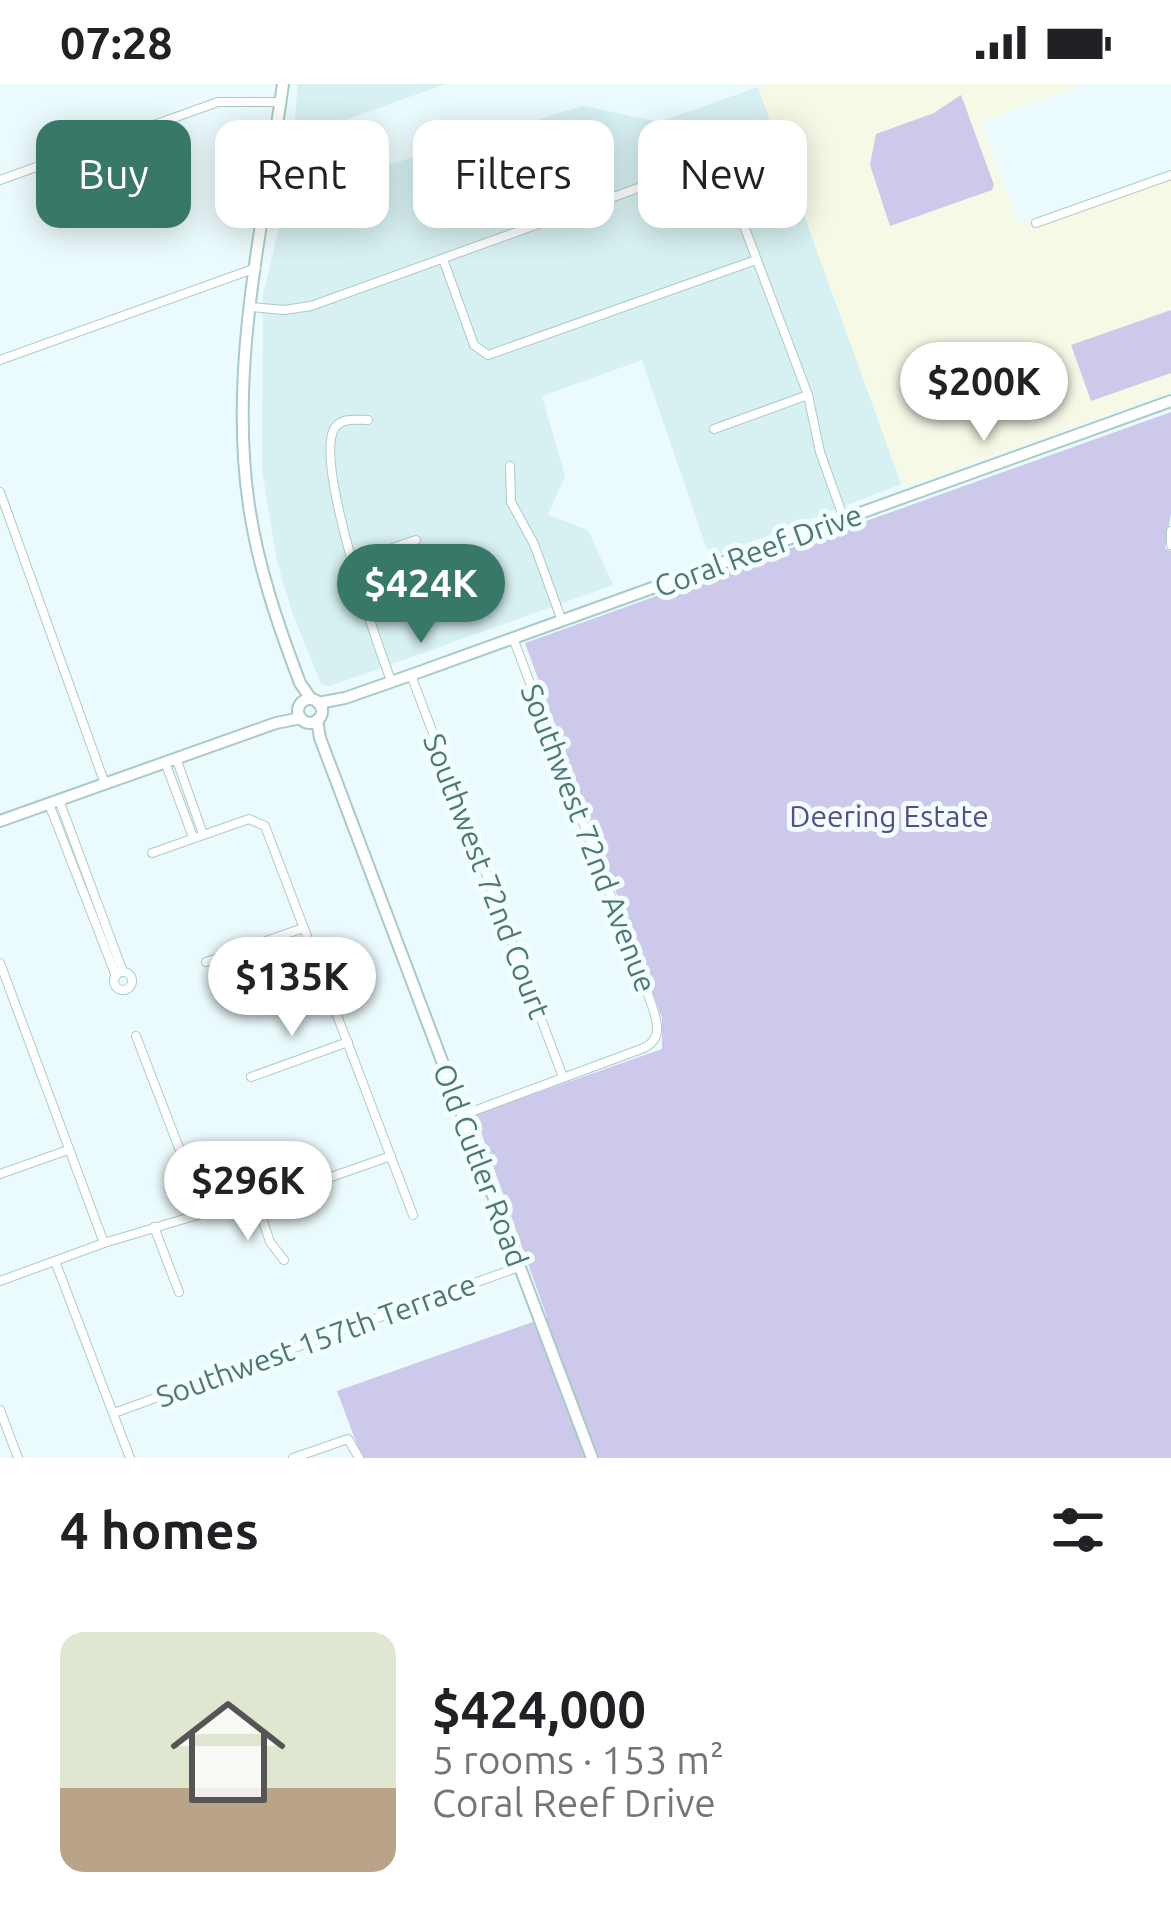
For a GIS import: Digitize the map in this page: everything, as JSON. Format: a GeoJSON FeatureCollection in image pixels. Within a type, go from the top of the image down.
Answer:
{"type":"FeatureCollection","features":[{"type":"Feature","properties":{"kind":"main road","name":"Old Cutler Road"},"geometry":{"type":"LineString","coordinates":[[283,84],[242,400],[247,486],[264,577],[309,711],[592,1458]]}},
{"type":"Feature","properties":{"kind":"main road","name":"Coral Reef Drive"},"geometry":{"type":"LineString","coordinates":[[0,821],[1171,401]]}},
{"type":"Feature","properties":{"kind":"street"},"geometry":{"type":"LineString","coordinates":[[0,180],[214,103],[280,102]]}},
{"type":"Feature","properties":{"kind":"street"},"geometry":{"type":"LineString","coordinates":[[252,307],[308,307],[715,164],[724,172],[808,395],[820,452],[844,519]]}},
{"type":"Feature","properties":{"kind":"street"},"geometry":{"type":"LineString","coordinates":[[1036,223],[1171,175]]}},
{"type":"Feature","properties":{"kind":"street"},"geometry":{"type":"LineString","coordinates":[[442,259],[476,349],[488,355],[756,260]]}},
{"type":"Feature","properties":{"kind":"street"},"geometry":{"type":"LineString","coordinates":[[0,360],[257,267]]}},
{"type":"Feature","properties":{"kind":"street"},"geometry":{"type":"LineString","coordinates":[[714,430],[808,395]]}},
{"type":"Feature","properties":{"kind":"street"},"geometry":{"type":"LineString","coordinates":[[368,421],[342,422],[332,437],[340,513],[391,681]]}},
{"type":"Feature","properties":{"kind":"street"},"geometry":{"type":"LineString","coordinates":[[510,466],[512,504],[534,544],[562,621]]}},
{"type":"Feature","properties":{"kind":"street"},"geometry":{"type":"LineString","coordinates":[[0,492],[105,784]]}},
{"type":"Feature","properties":{"kind":"street"},"geometry":{"type":"LineString","coordinates":[[1171,531],[1171,544]]}},
{"type":"Feature","properties":{"kind":"street"},"geometry":{"type":"LineString","coordinates":[[352,562],[416,541]]}},
{"type":"Feature","properties":{"kind":"street","name":"Southwest 72nd Avenue"},"geometry":{"type":"LineString","coordinates":[[513,638],[652,1007],[656,1040],[563,1077]]}},
{"type":"Feature","properties":{"kind":"street","name":"Southwest 72nd Court"},"geometry":{"type":"LineString","coordinates":[[411,675],[563,1077]]}},
{"type":"Feature","properties":{"kind":"street"},"geometry":{"type":"LineString","coordinates":[[170,760],[198,836]]}},
{"type":"Feature","properties":{"kind":"street"},"geometry":{"type":"LineString","coordinates":[[54,802],[120,974]]}},
{"type":"Feature","properties":{"kind":"street"},"geometry":{"type":"LineString","coordinates":[[152,853],[256,820],[268,831],[413,1215]]}},
{"type":"Feature","properties":{"kind":"street"},"geometry":{"type":"LineString","coordinates":[[206,962],[303,928]]}},
{"type":"Feature","properties":{"kind":"street"},"geometry":{"type":"LineString","coordinates":[[0,963],[104,1243]]}},
{"type":"Feature","properties":{"kind":"street"},"geometry":{"type":"LineString","coordinates":[[136,1036],[204,1213]]}},
{"type":"Feature","properties":{"kind":"street"},"geometry":{"type":"LineString","coordinates":[[251,1077],[348,1042]]}},
{"type":"Feature","properties":{"kind":"street"},"geometry":{"type":"LineString","coordinates":[[463,1115],[563,1077]]}},
{"type":"Feature","properties":{"kind":"street"},"geometry":{"type":"LineString","coordinates":[[0,1174],[68,1150]]}},
{"type":"Feature","properties":{"kind":"street"},"geometry":{"type":"LineString","coordinates":[[0,1281],[154,1227],[256,1202],[391,1156]]}},
{"type":"Feature","properties":{"kind":"street"},"geometry":{"type":"LineString","coordinates":[[256,1202],[270,1242],[284,1260]]}},
{"type":"Feature","properties":{"kind":"street"},"geometry":{"type":"LineString","coordinates":[[154,1227],[179,1292]]}},
{"type":"Feature","properties":{"kind":"street"},"geometry":{"type":"LineString","coordinates":[[55,1261],[130,1458]]}},
{"type":"Feature","properties":{"kind":"street","name":"Southwest 157th Terrace"},"geometry":{"type":"LineString","coordinates":[[114,1413],[519,1267]]}},
{"type":"Feature","properties":{"kind":"street"},"geometry":{"type":"LineString","coordinates":[[0,1409],[18,1458]]}},
{"type":"Feature","properties":{"kind":"street"},"geometry":{"type":"LineString","coordinates":[[292,1458],[341,1441],[353,1441],[359,1458]]}},
{"type":"Feature","properties":{"kind":"shaded area"},"geometry":{"type":"Polygon","coordinates":[[[298,84],[445,84],[346,120],[295,120],[298,84]]]}},
{"type":"Feature","properties":{"kind":"shaded area"},"geometry":{"type":"Polygon","coordinates":[[[1084,84],[981,122],[1019,225],[1171,170],[1171,392],[903,488],[807,223],[807,120],[770,120],[758,87],[1084,84]]]}},
{"type":"Feature","properties":{"kind":"shaded area"},"geometry":{"type":"Polygon","coordinates":[[[758,87],[770,120],[665,120],[758,87]]]}},
{"type":"Feature","properties":{"kind":"shaded area"},"geometry":{"type":"Polygon","coordinates":[[[583,106],[650,120],[638,120],[638,228],[807,228],[807,223],[901,484],[710,558],[642,360],[542,396],[565,476],[548,515],[588,530],[613,585],[330,686],[321,684],[277,561],[262,470],[263,296],[279,228],[389,228],[389,165],[413,158],[413,228],[614,228],[614,120],[537,120],[583,106]]]}},
{"type":"Feature","properties":{"kind":"green space"},"geometry":{"type":"Polygon","coordinates":[[[961,95],[992,190],[890,226],[870,165],[876,134],[934,113],[961,95]]]}},
{"type":"Feature","properties":{"kind":"green space"},"geometry":{"type":"Polygon","coordinates":[[[1171,310],[1171,373],[1091,401],[1071,345],[1171,310]]]}},
{"type":"Feature","properties":{"kind":"green space","name":"Deering Estate"},"geometry":{"type":"Polygon","coordinates":[[[1171,412],[1171,513],[1165,548],[1171,551],[1171,1458],[362,1458],[337,1391],[547,1317],[475,1115],[662,1049],[662,1018],[525,643],[1171,412]]]}}]}
